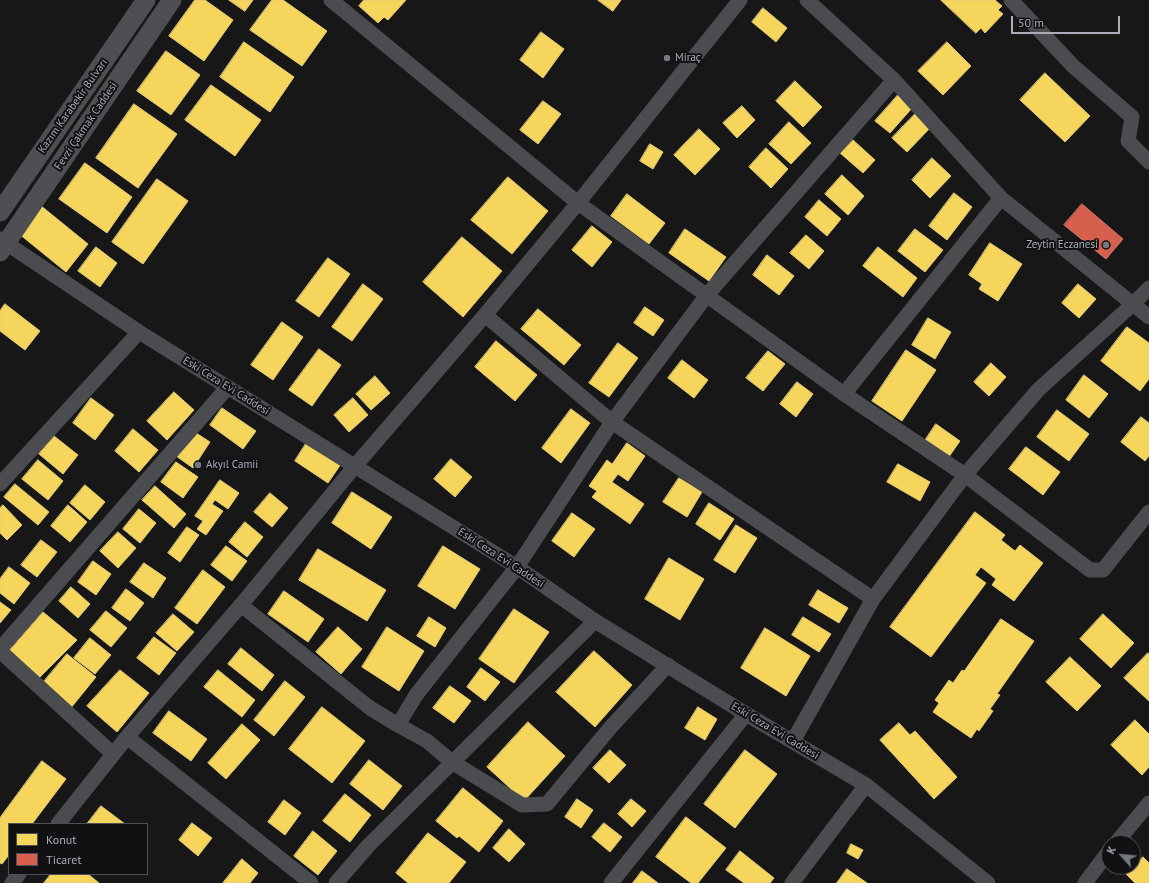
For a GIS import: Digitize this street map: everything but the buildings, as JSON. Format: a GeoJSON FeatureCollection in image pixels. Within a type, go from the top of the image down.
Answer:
{"type":"FeatureCollection","features":[{"type":"Feature","properties":{"kind":"main road","name":"Kazım Karabekir Bulvarı"},"geometry":{"type":"LineString","coordinates":[[0,212],[146,0]]}},
{"type":"Feature","properties":{"kind":"main road","name":"Fevzi Çakmak Caddesi"},"geometry":{"type":"LineString","coordinates":[[2,245],[172,0]]}},
{"type":"Feature","properties":{"kind":"street"},"geometry":{"type":"LineString","coordinates":[[59,823],[127,737],[241,605],[355,466],[485,316],[578,203],[740,0]]}},
{"type":"Feature","properties":{"kind":"street"},"geometry":{"type":"LineString","coordinates":[[807,0],[894,80],[1001,198],[1149,317]]}},
{"type":"Feature","properties":{"kind":"street"},"geometry":{"type":"LineString","coordinates":[[1011,0],[1073,66],[1132,117],[1128,142],[1149,162]]}},
{"type":"Feature","properties":{"kind":"street"},"geometry":{"type":"LineString","coordinates":[[341,3],[578,203],[844,394],[965,475],[1090,570],[1103,570],[1149,512]]}},
{"type":"Feature","properties":{"kind":"street"},"geometry":{"type":"LineString","coordinates":[[398,725],[416,696],[517,567],[612,422],[707,295],[894,80]]}},
{"type":"Feature","properties":{"kind":"street"},"geometry":{"type":"LineString","coordinates":[[844,394],[1001,198]]}},
{"type":"Feature","properties":{"kind":"street","name":"Eski Ceza Evi Caddesi"},"geometry":{"type":"LineString","coordinates":[[2,245],[227,388],[517,567],[595,621],[746,714],[866,785],[988,883]]}},
{"type":"Feature","properties":{"kind":"street"},"geometry":{"type":"LineString","coordinates":[[793,741],[873,598],[965,475],[1038,390],[1134,304],[1149,288]]}},
{"type":"Feature","properties":{"kind":"street"},"geometry":{"type":"LineString","coordinates":[[485,316],[612,422],[873,598]]}},
{"type":"Feature","properties":{"kind":"street"},"geometry":{"type":"LineString","coordinates":[[0,484],[139,332]]}},
{"type":"Feature","properties":{"kind":"street"},"geometry":{"type":"LineString","coordinates":[[113,754],[0,650],[227,388]]}},
{"type":"Feature","properties":{"kind":"street"},"geometry":{"type":"LineString","coordinates":[[241,605],[370,708],[428,741],[452,762],[522,805],[547,804],[610,728],[668,665]]}},
{"type":"Feature","properties":{"kind":"street"},"geometry":{"type":"LineString","coordinates":[[336,883],[368,846],[595,621]]}},
{"type":"Feature","properties":{"kind":"street"},"geometry":{"type":"LineString","coordinates":[[611,883],[746,714]]}},
{"type":"Feature","properties":{"kind":"street"},"geometry":{"type":"LineString","coordinates":[[127,737],[311,883]]}},
{"type":"Feature","properties":{"kind":"street"},"geometry":{"type":"LineString","coordinates":[[792,883],[866,785]]}},
{"type":"Feature","properties":{"kind":"street"},"geometry":{"type":"LineString","coordinates":[[1123,835],[1149,803]]}},
{"type":"Feature","properties":{"kind":"street"},"geometry":{"type":"LineString","coordinates":[[1085,883],[1101,862]]}},
{"type":"Feature","properties":{"kind":"street"},"geometry":{"type":"LineString","coordinates":[[12,883],[18,875]]}},
{"type":"Feature","properties":{"kind":"place","name":"Miraç"},"geometry":{"type":"Point","coordinates":[667,58]}},
{"type":"Feature","properties":{"kind":"place","name":"Zeytin Eczanesi"},"geometry":{"type":"Point","coordinates":[1106,245]}},
{"type":"Feature","properties":{"kind":"place","name":"Akyıl Camii"},"geometry":{"type":"Point","coordinates":[198,465]}}]}
